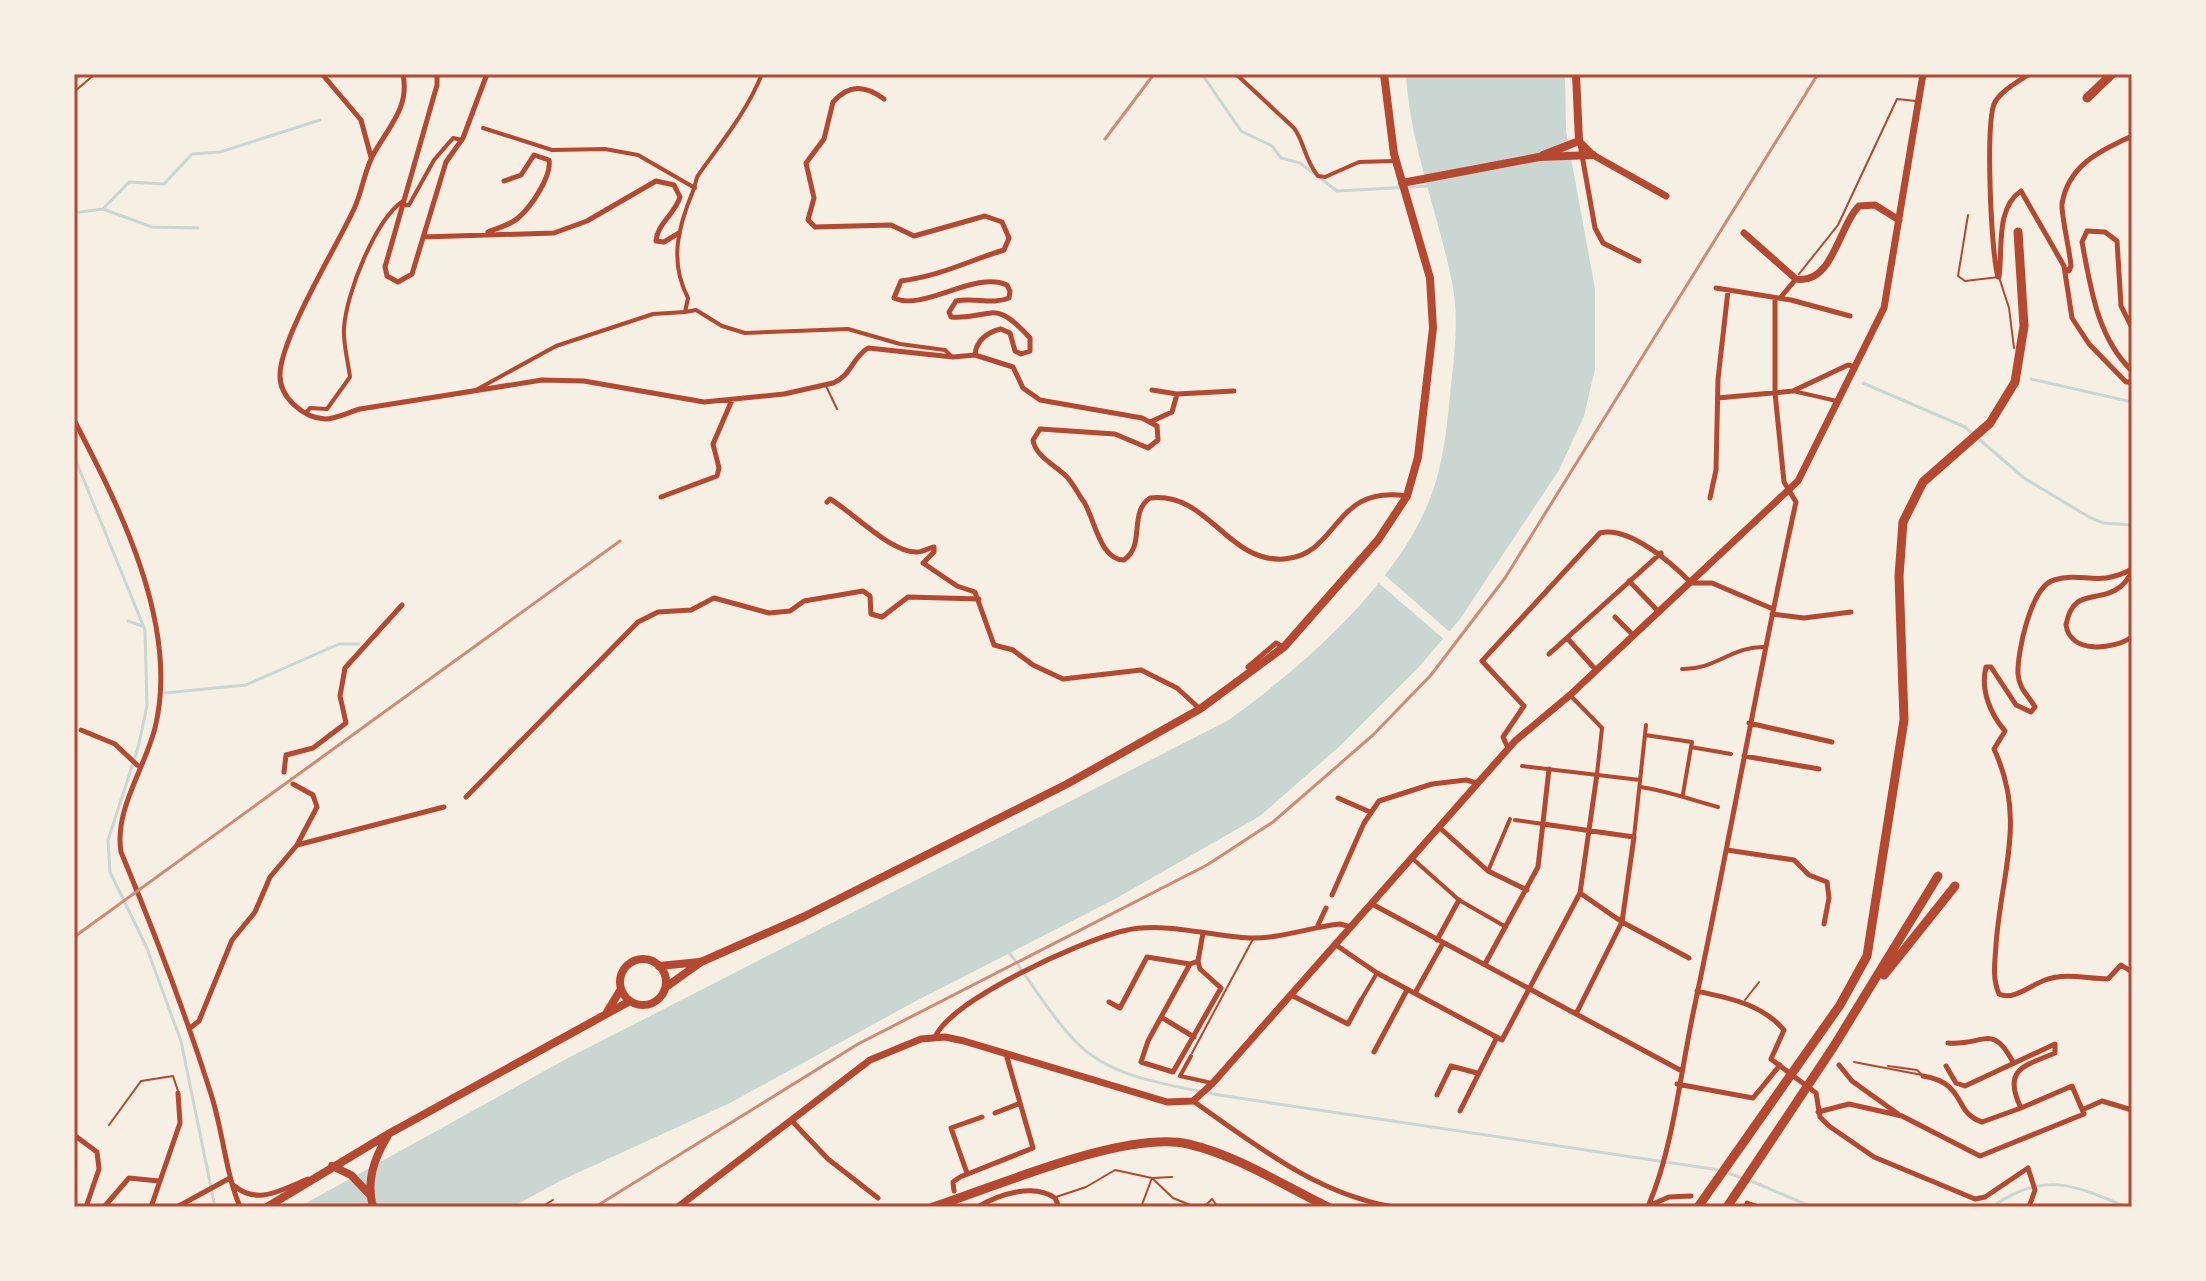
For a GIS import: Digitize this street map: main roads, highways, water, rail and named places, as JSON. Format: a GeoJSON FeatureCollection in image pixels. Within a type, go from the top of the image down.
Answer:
{"type":"FeatureCollection","features":[{"type":"Feature","properties":{"kind":"highway"},"geometry":{"type":"LineString","coordinates":[[2087,98],[2112,74]]}},
{"type":"Feature","properties":{"kind":"highway"},"geometry":{"type":"LineString","coordinates":[[1698,1207],[1840,1005],[1867,956],[1904,720],[1899,576],[1903,522],[1923,482],[1990,423],[2004,405],[2015,382],[2024,326],[2018,232]]}},
{"type":"Feature","properties":{"kind":"highway"},"geometry":{"type":"LineString","coordinates":[[1727,1207],[1855,1013],[1938,876]]}},
{"type":"Feature","properties":{"kind":"highway"},"geometry":{"type":"LineString","coordinates":[[1855,1013],[1955,886]]}},
{"type":"Feature","properties":{"kind":"highway"},"geometry":{"type":"LineString","coordinates":[[933,1207],[1112,1148],[1145,1142],[1186,1144],[1225,1155],[1328,1207]]}},
{"type":"Feature","properties":{"kind":"main road"},"geometry":{"type":"LineString","coordinates":[[267,1207],[390,1133],[630,1001],[652,1004],[666,987],[701,962],[803,917],[1067,784],[1200,709],[1284,647],[1333,595],[1378,540],[1407,496],[1418,457],[1426,410],[1433,328],[1430,278],[1396,161],[1387,117],[1384,74]]}},
{"type":"Feature","properties":{"kind":"main road"},"geometry":{"type":"LineString","coordinates":[[1576,74],[1579,141],[1593,155],[1666,196]]}},
{"type":"Feature","properties":{"kind":"main road"},"geometry":{"type":"LineString","coordinates":[[678,1207],[870,1060],[895,1048],[935,1037],[1006,1054],[1150,1098],[1167,1102],[1194,1100],[1293,996],[1508,748],[1570,695],[1791,490],[1804,472],[1884,308],[1923,74]]}},
{"type":"Feature","properties":{"kind":"main road"},"geometry":{"type":"LineString","coordinates":[[1539,157],[1579,141]]}},
{"type":"Feature","properties":{"kind":"main road"},"geometry":{"type":"LineString","coordinates":[[1402,183],[1539,157],[1583,158],[1593,155]]}},
{"type":"Feature","properties":{"kind":"main road"},"geometry":{"type":"LineString","coordinates":[[1744,233],[1797,276],[1811,278],[1822,271],[1859,206],[1871,204],[1899,220]]}},
{"type":"Feature","properties":{"kind":"main road"},"geometry":{"type":"LineString","coordinates":[[605,1015],[621,989],[622,974],[631,963],[646,959],[659,966],[664,973],[666,987]]}},
{"type":"Feature","properties":{"kind":"main road"},"geometry":{"type":"LineString","coordinates":[[659,966],[701,962]]}},
{"type":"Feature","properties":{"kind":"main road"},"geometry":{"type":"LineString","coordinates":[[621,989],[630,1001]]}},
{"type":"Feature","properties":{"kind":"main road"},"geometry":{"type":"LineString","coordinates":[[373,1207],[370,1195],[372,1166],[390,1133]]}},
{"type":"Feature","properties":{"kind":"main road"},"geometry":{"type":"LineString","coordinates":[[336,1168],[370,1195]]}},
{"type":"Feature","properties":{"kind":"waterway"},"geometry":{"type":"LineString","coordinates":[[1202,74],[1241,131],[1272,146],[1281,158],[1300,163],[1337,191],[1429,186]]}},
{"type":"Feature","properties":{"kind":"waterway"},"geometry":{"type":"LineString","coordinates":[[74,213],[103,209],[129,182],[164,184],[192,154],[220,152],[320,120]]}},
{"type":"Feature","properties":{"kind":"waterway"},"geometry":{"type":"LineString","coordinates":[[103,209],[152,227],[198,228]]}},
{"type":"Feature","properties":{"kind":"waterway"},"geometry":{"type":"LineString","coordinates":[[2031,379],[2132,402]]}},
{"type":"Feature","properties":{"kind":"waterway"},"geometry":{"type":"LineString","coordinates":[[1863,383],[1965,427],[2024,478],[2089,517],[2103,523],[2132,525]]}},
{"type":"Feature","properties":{"kind":"waterway"},"geometry":{"type":"LineString","coordinates":[[74,456],[145,630],[147,706],[138,748],[108,840],[110,872],[146,946],[181,1041],[215,1207]]}},
{"type":"Feature","properties":{"kind":"waterway"},"geometry":{"type":"LineString","coordinates":[[128,621],[142,626]]}},
{"type":"Feature","properties":{"kind":"waterway"},"geometry":{"type":"LineString","coordinates":[[165,693],[246,685],[339,644],[359,644]]}},
{"type":"Feature","properties":{"kind":"waterway"},"geometry":{"type":"LineString","coordinates":[[1009,952],[1049,1010],[1076,1042],[1107,1064],[1143,1079],[1219,1095],[1719,1170]]}},
{"type":"Feature","properties":{"kind":"waterway"},"geometry":{"type":"LineString","coordinates":[[1726,1172],[1742,1178]]}},
{"type":"Feature","properties":{"kind":"waterway"},"geometry":{"type":"LineString","coordinates":[[1749,1180],[1812,1207]]}},
{"type":"Feature","properties":{"kind":"waterway"},"geometry":{"type":"LineString","coordinates":[[1992,1207],[2010,1196],[2043,1185],[2074,1187],[2126,1207]]}},
{"type":"Feature","properties":{"kind":"railway"},"geometry":{"type":"LineString","coordinates":[[1105,139],[1154,74]]}},
{"type":"Feature","properties":{"kind":"railway"},"geometry":{"type":"LineString","coordinates":[[595,1207],[858,1044],[1207,865],[1273,822],[1373,735],[1431,675],[1505,578],[1818,74]]}},
{"type":"Feature","properties":{"kind":"railway"},"geometry":{"type":"LineString","coordinates":[[74,937],[620,541]]}}]}
